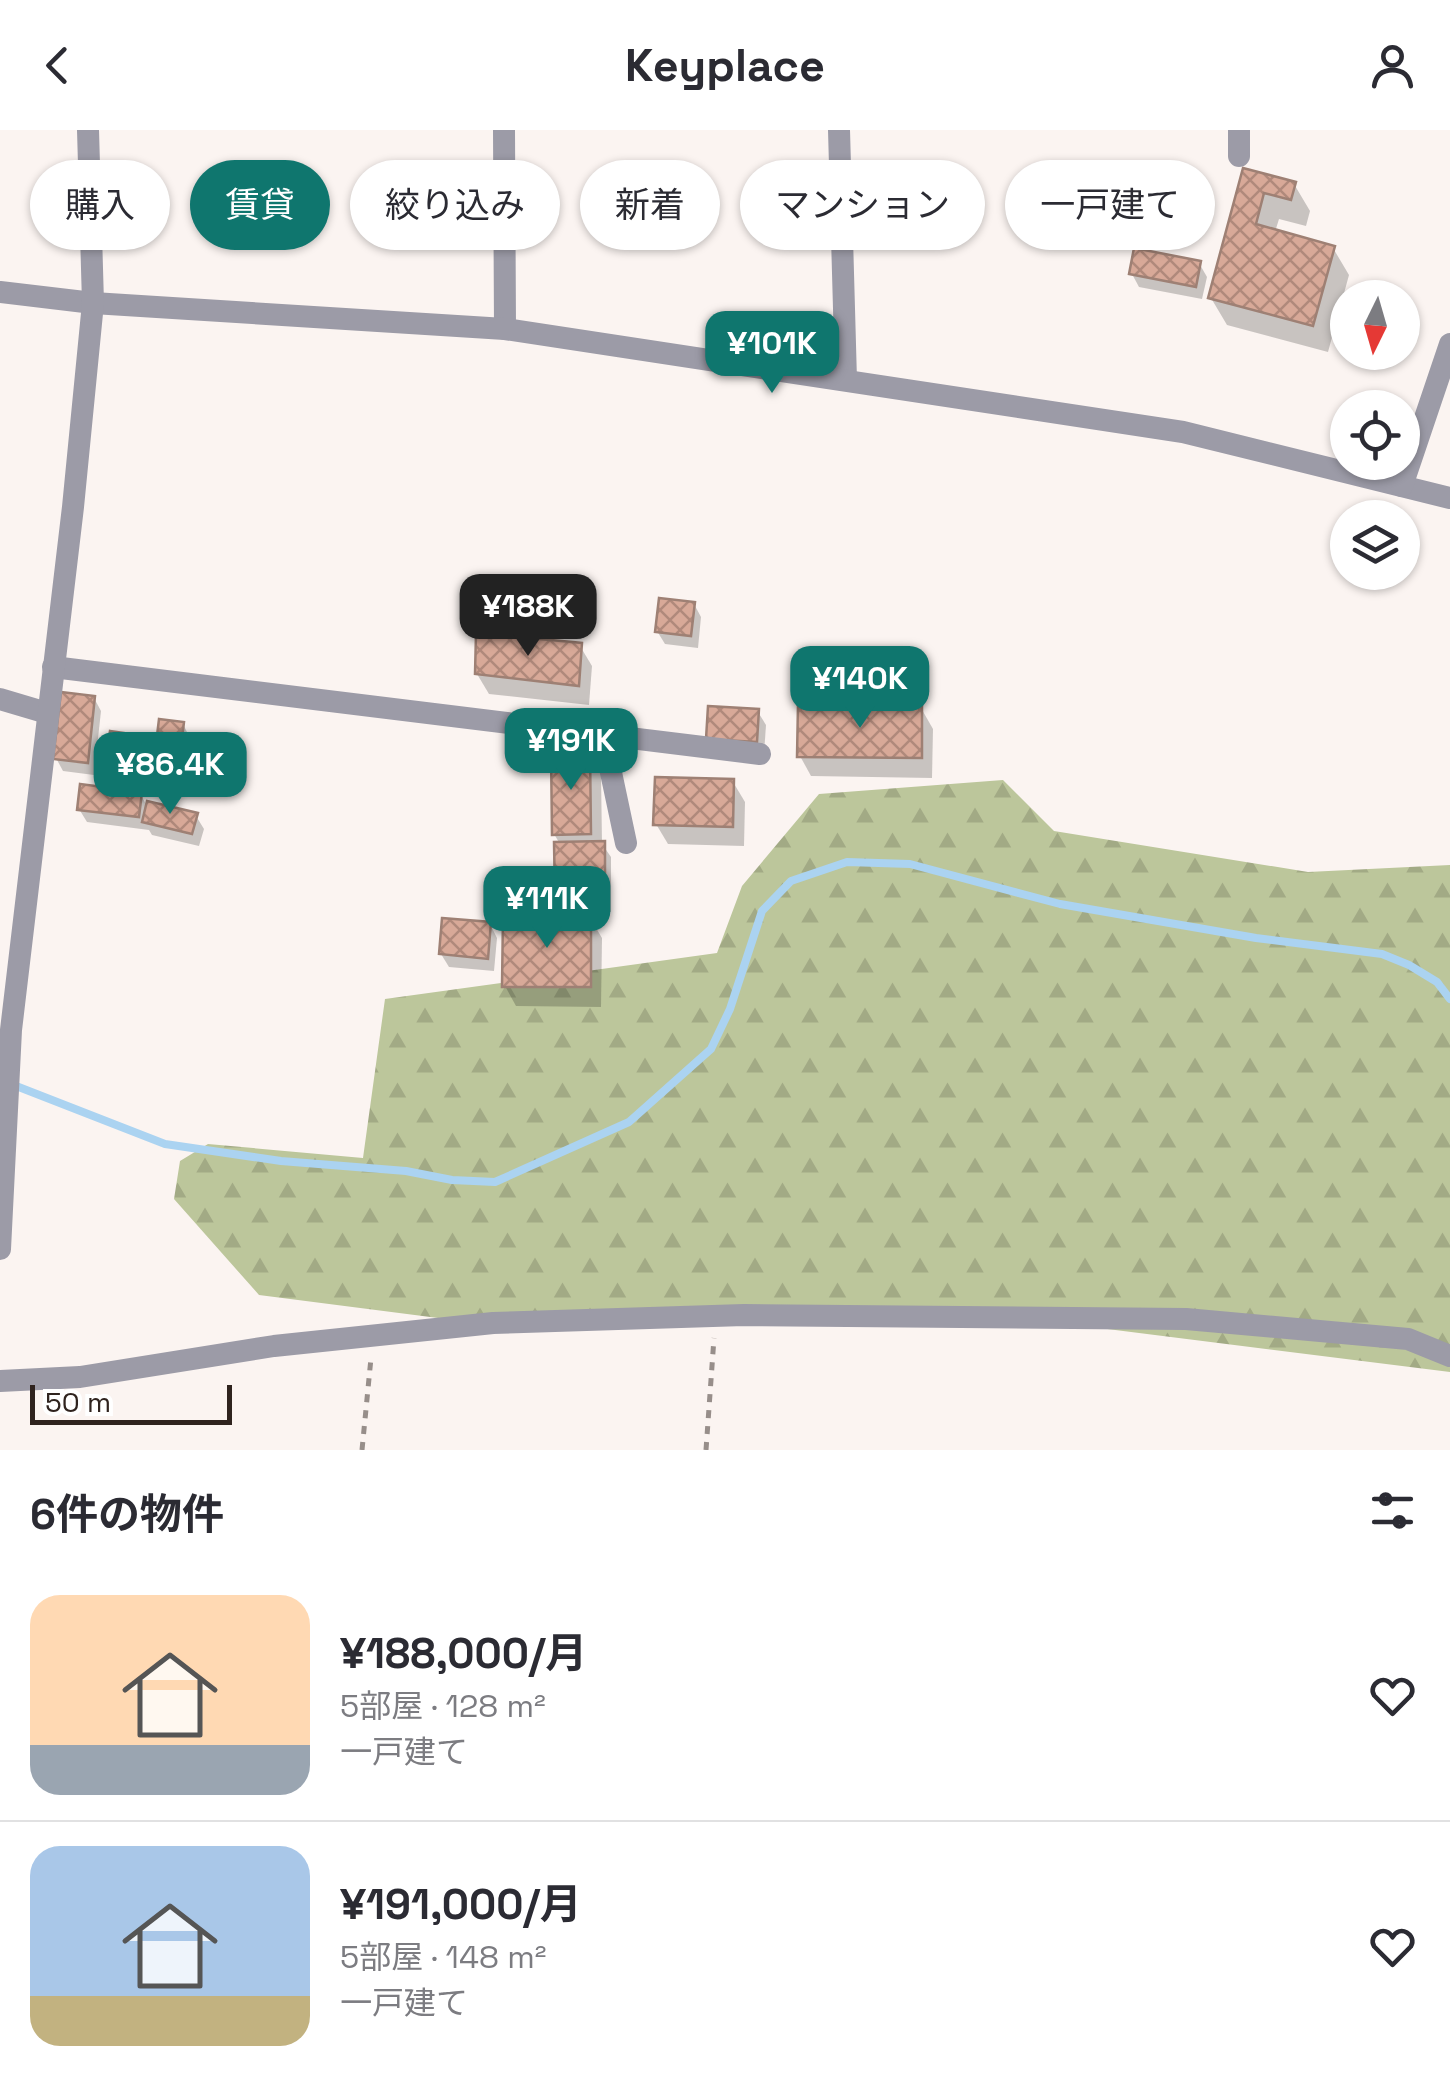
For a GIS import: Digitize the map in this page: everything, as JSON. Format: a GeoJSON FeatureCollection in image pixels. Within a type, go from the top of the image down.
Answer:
{"type":"FeatureCollection","features":[{"type":"Feature","properties":{"kind":"street"},"geometry":{"type":"LineString","coordinates":[[0,1249],[11,1030],[73,507],[92,304],[88,130]]}},
{"type":"Feature","properties":{"kind":"street"},"geometry":{"type":"LineString","coordinates":[[504,130],[504,329]]}},
{"type":"Feature","properties":{"kind":"street"},"geometry":{"type":"LineString","coordinates":[[838,130],[846,380]]}},
{"type":"Feature","properties":{"kind":"street"},"geometry":{"type":"LineString","coordinates":[[1239,130],[1239,156]]}},
{"type":"Feature","properties":{"kind":"street"},"geometry":{"type":"LineString","coordinates":[[0,292],[92,304],[504,329],[1183,432],[1450,498]]}},
{"type":"Feature","properties":{"kind":"street"},"geometry":{"type":"LineString","coordinates":[[1402,486],[1450,344]]}},
{"type":"Feature","properties":{"kind":"street"},"geometry":{"type":"LineString","coordinates":[[53,668],[760,754]]}},
{"type":"Feature","properties":{"kind":"street"},"geometry":{"type":"LineString","coordinates":[[0,699],[48,713]]}},
{"type":"Feature","properties":{"kind":"street"},"geometry":{"type":"LineString","coordinates":[[603,735],[626,843]]}},
{"type":"Feature","properties":{"kind":"street"},"geometry":{"type":"LineString","coordinates":[[0,1381],[80,1377],[274,1346],[493,1323],[744,1315],[1186,1318],[1408,1339],[1450,1356]]}},
{"type":"Feature","properties":{"kind":"path"},"geometry":{"type":"LineString","coordinates":[[362,1450],[373,1336]]}},
{"type":"Feature","properties":{"kind":"path"},"geometry":{"type":"LineString","coordinates":[[706,1450],[714,1338]]}},
{"type":"Feature","properties":{"kind":"green space"},"geometry":{"type":"Polygon","coordinates":[[[1003,780],[1054,831],[1308,872],[1450,865],[1450,1372],[948,1309],[477,1323],[259,1295],[174,1199],[180,1161],[208,1144],[363,1158],[385,999],[717,953],[742,886],[819,794],[1003,780]]]}},
{"type":"Feature","properties":{"kind":"building"},"geometry":{"type":"Polygon","coordinates":[[[1243,168],[1296,182],[1291,200],[1264,193],[1256,224],[1335,246],[1313,326],[1208,298],[1243,168]]]}},
{"type":"Feature","properties":{"kind":"building"},"geometry":{"type":"Polygon","coordinates":[[[1134,250],[1201,261],[1196,287],[1129,274],[1134,250]]]}},
{"type":"Feature","properties":{"kind":"building"},"geometry":{"type":"Polygon","coordinates":[[[659,598],[695,602],[691,636],[655,632],[659,598]]]}},
{"type":"Feature","properties":{"kind":"building"},"geometry":{"type":"Polygon","coordinates":[[[476,633],[582,643],[579,686],[475,674],[476,633]]]}},
{"type":"Feature","properties":{"kind":"building"},"geometry":{"type":"Polygon","coordinates":[[[61,692],[95,696],[88,763],[53,759],[61,692]]]}},
{"type":"Feature","properties":{"kind":"building"},"geometry":{"type":"Polygon","coordinates":[[[798,704],[922,706],[922,758],[797,757],[798,704]]]}},
{"type":"Feature","properties":{"kind":"building"},"geometry":{"type":"Polygon","coordinates":[[[708,706],[759,709],[757,742],[706,739],[708,706]]]}},
{"type":"Feature","properties":{"kind":"building"},"geometry":{"type":"Polygon","coordinates":[[[159,719],[184,722],[178,772],[153,769],[159,719]]]}},
{"type":"Feature","properties":{"kind":"building"},"geometry":{"type":"Polygon","coordinates":[[[110,731],[145,736],[141,771],[105,766],[110,731]]]}},
{"type":"Feature","properties":{"kind":"building"},"geometry":{"type":"Polygon","coordinates":[[[590,750],[591,834],[552,835],[551,751],[590,750]]]}},
{"type":"Feature","properties":{"kind":"building"},"geometry":{"type":"Polygon","coordinates":[[[655,777],[734,779],[733,827],[653,825],[655,777]]]}},
{"type":"Feature","properties":{"kind":"building"},"geometry":{"type":"Polygon","coordinates":[[[80,784],[142,792],[139,817],[77,810],[80,784]]]}},
{"type":"Feature","properties":{"kind":"building"},"geometry":{"type":"Polygon","coordinates":[[[147,801],[198,813],[192,834],[142,822],[147,801]]]}},
{"type":"Feature","properties":{"kind":"building"},"geometry":{"type":"Polygon","coordinates":[[[605,841],[605,900],[555,900],[554,842],[605,841]]]}},
{"type":"Feature","properties":{"kind":"building"},"geometry":{"type":"Polygon","coordinates":[[[503,915],[591,915],[591,987],[502,987],[503,915]]]}},
{"type":"Feature","properties":{"kind":"building"},"geometry":{"type":"Polygon","coordinates":[[[442,918],[491,922],[488,959],[439,954],[442,918]]]}},
{"type":"Feature","properties":{"kind":"waterway"},"geometry":{"type":"LineString","coordinates":[[11,1084],[165,1144],[281,1161],[495,1182],[629,1122],[711,1049],[730,1009],[762,911],[791,881],[847,862],[910,864],[1060,904],[1256,938],[1382,954],[1437,982],[1450,999]]}}]}
